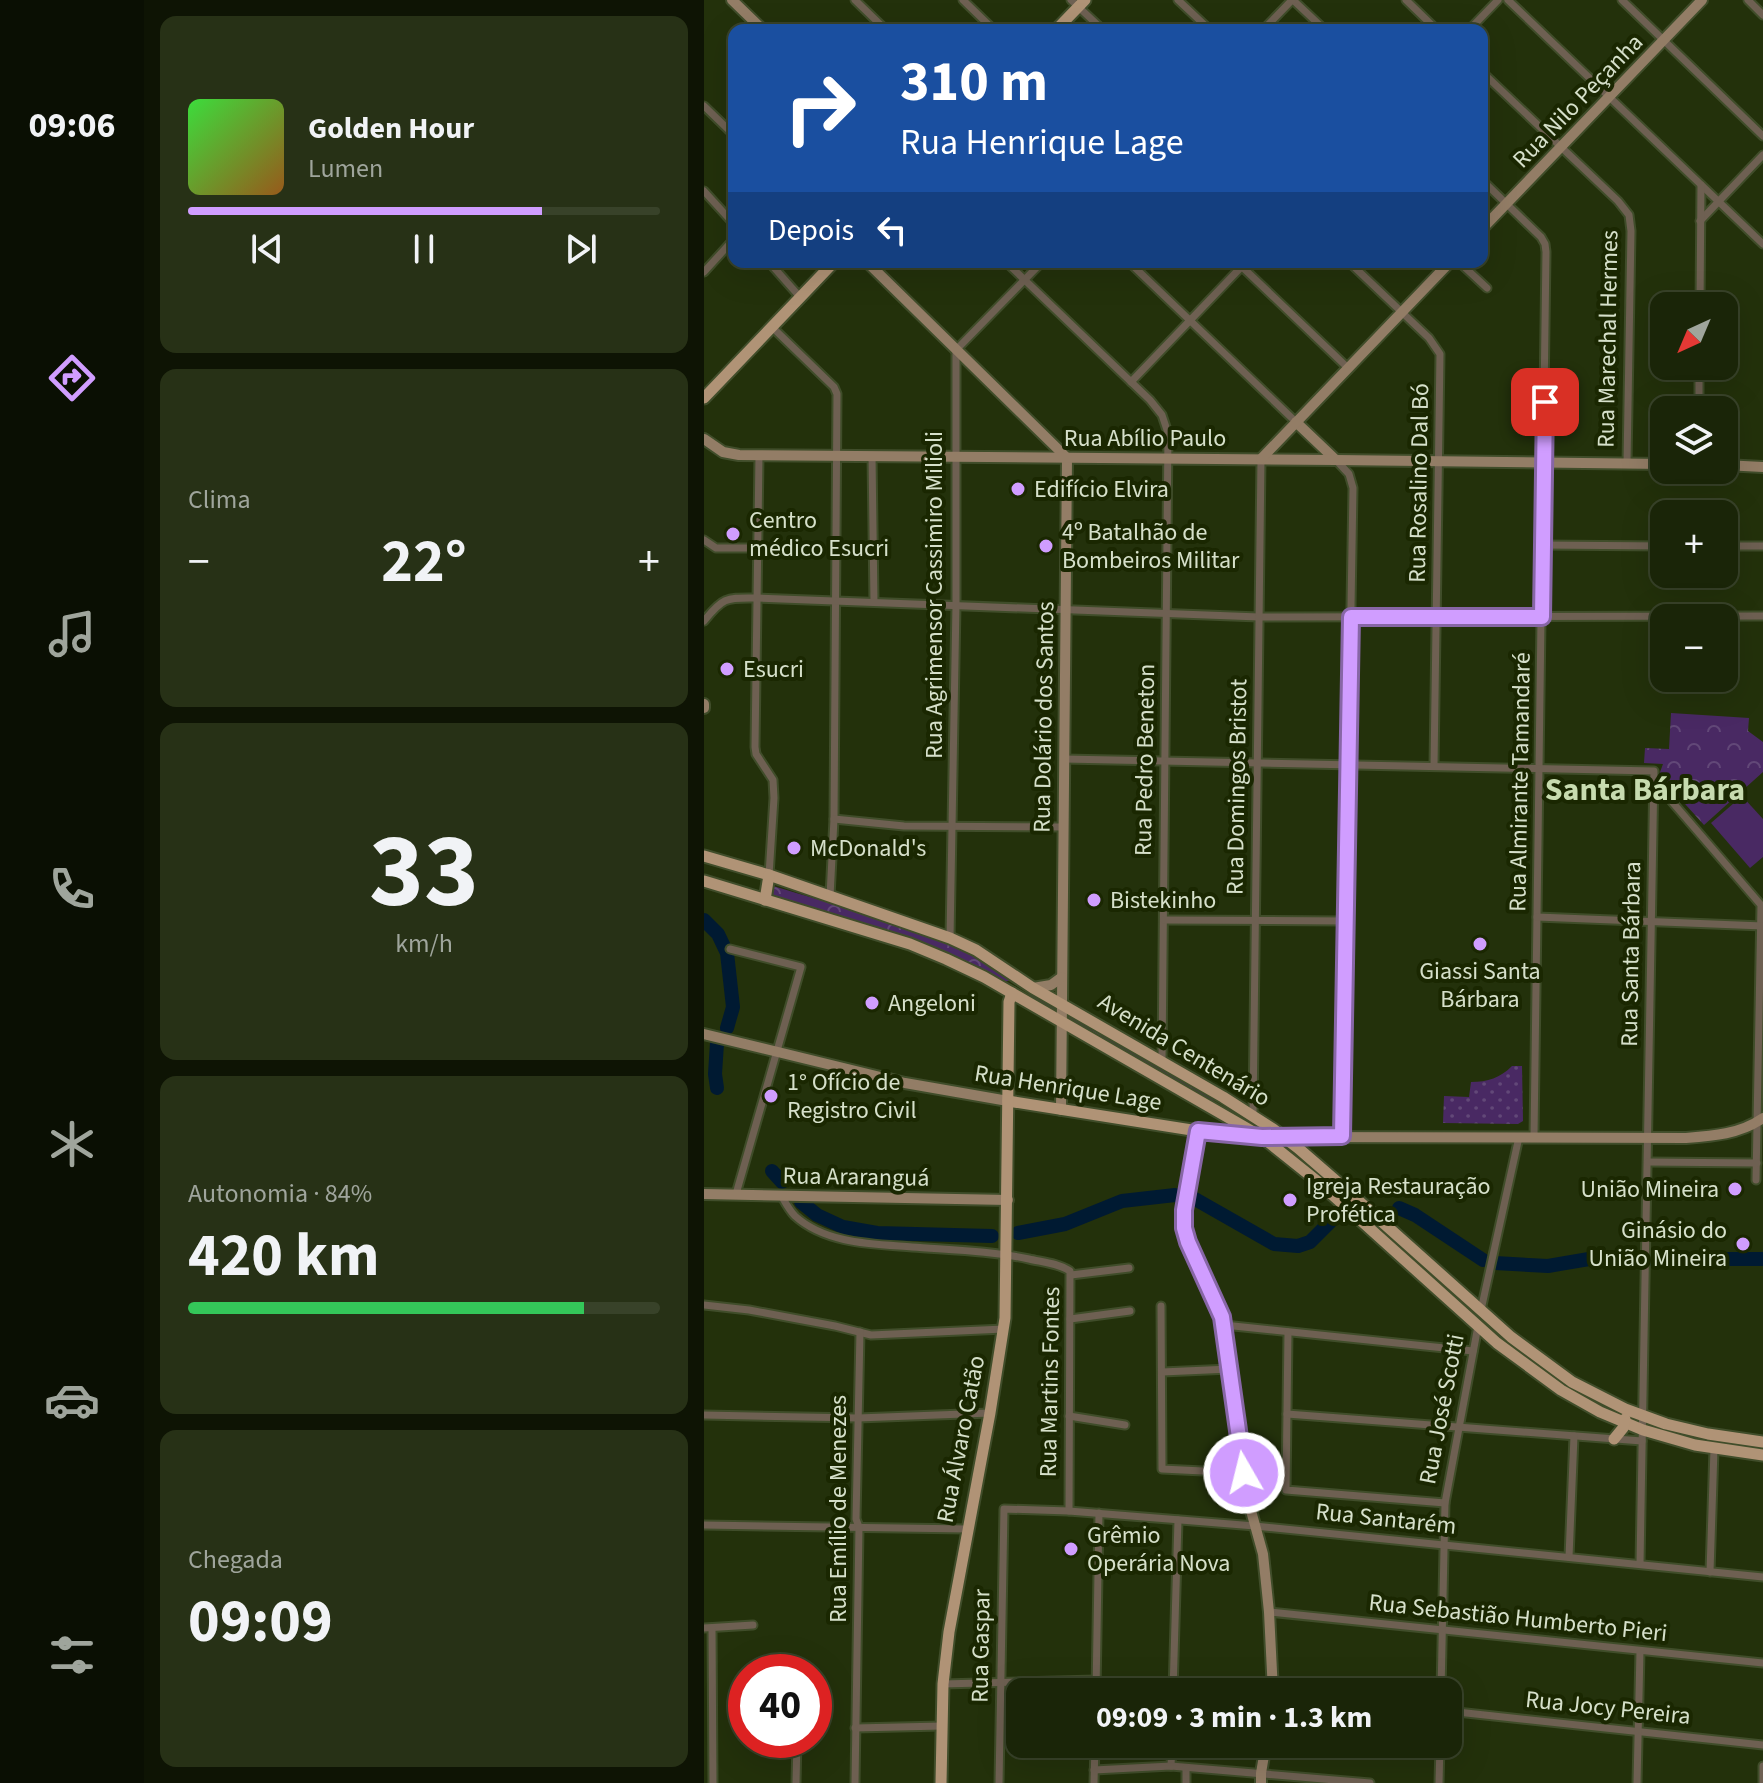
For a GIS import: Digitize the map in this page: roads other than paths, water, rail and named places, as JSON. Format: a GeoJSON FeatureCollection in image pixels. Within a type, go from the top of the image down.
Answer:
{"type":"FeatureCollection","features":[{"type":"Feature","properties":{"kind":"main road"},"geometry":{"type":"LineString","coordinates":[[1061,24],[1078,2]]}},
{"type":"Feature","properties":{"kind":"main road"},"geometry":{"type":"LineString","coordinates":[[704,398],[828,268]]}},
{"type":"Feature","properties":{"kind":"main road","name":"Avenida Centenário"},"geometry":{"type":"LineString","coordinates":[[704,856],[830,896],[976,950],[1033,988],[1253,1115],[1343,1187],[1525,1349],[1554,1369],[1599,1397],[1643,1416],[1708,1434],[1763,1442]]}},
{"type":"Feature","properties":{"kind":"main road"},"geometry":{"type":"LineString","coordinates":[[765,900],[769,875]]}},
{"type":"Feature","properties":{"kind":"main road","name":"Avenida Centenário"},"geometry":{"type":"LineString","coordinates":[[704,881],[919,948],[965,967],[1262,1137],[1300,1166],[1478,1326],[1554,1385],[1625,1423],[1642,1436],[1763,1455]]}},
{"type":"Feature","properties":{"kind":"main road"},"geometry":{"type":"LineString","coordinates":[[1009,994],[1019,989],[1033,988]]}},
{"type":"Feature","properties":{"kind":"main road","name":"Rua Álvaro Catão"},"geometry":{"type":"LineString","coordinates":[[941,1783],[943,1684],[951,1615],[1004,1329],[1009,994]]}},
{"type":"Feature","properties":{"kind":"main road"},"geometry":{"type":"LineString","coordinates":[[1198,1131],[1213,1123],[1220,1112],[1223,1097]]}},
{"type":"Feature","properties":{"kind":"main road","name":"Rua Henrique Lage"},"geometry":{"type":"LineString","coordinates":[[1008,1101],[1198,1131],[1283,1137]]}},
{"type":"Feature","properties":{"kind":"main road"},"geometry":{"type":"LineString","coordinates":[[1614,1439],[1625,1423],[1625,1409]]}},
{"type":"Feature","properties":{"kind":"street"},"geometry":{"type":"LineString","coordinates":[[732,0],[757,24]]}},
{"type":"Feature","properties":{"kind":"street"},"geometry":{"type":"LineString","coordinates":[[855,0],[880,24]]}},
{"type":"Feature","properties":{"kind":"street"},"geometry":{"type":"LineString","coordinates":[[963,0],[988,24]]}},
{"type":"Feature","properties":{"kind":"street"},"geometry":{"type":"LineString","coordinates":[[1178,0],[1204,24]]}},
{"type":"Feature","properties":{"kind":"street"},"geometry":{"type":"LineString","coordinates":[[1269,24],[1293,0],[1319,24]]}},
{"type":"Feature","properties":{"kind":"street"},"geometry":{"type":"LineString","coordinates":[[1406,0],[1431,24]]}},
{"type":"Feature","properties":{"kind":"street"},"geometry":{"type":"LineString","coordinates":[[1475,24],[1498,0]]}},
{"type":"Feature","properties":{"kind":"street"},"geometry":{"type":"LineString","coordinates":[[1508,0],[1763,244]]}},
{"type":"Feature","properties":{"kind":"street"},"geometry":{"type":"LineString","coordinates":[[1622,0],[1763,136]]}},
{"type":"Feature","properties":{"kind":"street","name":"Rua Nilo Peçanha"},"geometry":{"type":"LineString","coordinates":[[1488,223],[1702,0]]}},
{"type":"Feature","properties":{"kind":"street"},"geometry":{"type":"LineString","coordinates":[[1748,0],[1763,15]]}},
{"type":"Feature","properties":{"kind":"street"},"geometry":{"type":"LineString","coordinates":[[1078,2],[1098,24]]}},
{"type":"Feature","properties":{"kind":"street","name":"Rua Marechal Hermes"},"geometry":{"type":"LineString","coordinates":[[1488,78],[1629,215],[1627,463]]}},
{"type":"Feature","properties":{"kind":"street"},"geometry":{"type":"LineString","coordinates":[[704,106],[728,127]]}},
{"type":"Feature","properties":{"kind":"street"},"geometry":{"type":"LineString","coordinates":[[1700,221],[1763,155]]}},
{"type":"Feature","properties":{"kind":"street"},"geometry":{"type":"LineString","coordinates":[[1700,292],[1701,185]]}},
{"type":"Feature","properties":{"kind":"street","name":"Rua Almirante Tamandaré"},"geometry":{"type":"LineString","coordinates":[[1488,186],[1535,230],[1545,244],[1545,462],[1534,1136]]}},
{"type":"Feature","properties":{"kind":"street"},"geometry":{"type":"LineString","coordinates":[[704,191],[728,217]]}},
{"type":"Feature","properties":{"kind":"street"},"geometry":{"type":"LineString","coordinates":[[704,272],[728,246]]}},
{"type":"Feature","properties":{"kind":"street"},"geometry":{"type":"LineString","coordinates":[[774,268],[800,297]]}},
{"type":"Feature","properties":{"kind":"street"},"geometry":{"type":"LineString","coordinates":[[873,268],[1067,458]]}},
{"type":"Feature","properties":{"kind":"street","name":"Rua Pedro Beneton"},"geometry":{"type":"LineString","coordinates":[[1012,268],[1150,400],[1162,415],[1168,433],[1162,1062]]}},
{"type":"Feature","properties":{"kind":"street"},"geometry":{"type":"LineString","coordinates":[[956,350],[1036,268]]}},
{"type":"Feature","properties":{"kind":"street"},"geometry":{"type":"LineString","coordinates":[[1135,268],[1336,460],[1349,474],[1353,488],[1342,1136]]}},
{"type":"Feature","properties":{"kind":"street"},"geometry":{"type":"LineString","coordinates":[[1131,382],[1238,268]]}},
{"type":"Feature","properties":{"kind":"street"},"geometry":{"type":"LineString","coordinates":[[1246,268],[1348,368]]}},
{"type":"Feature","properties":{"kind":"street","name":"Rua Rosalino Dal Bó"},"geometry":{"type":"LineString","coordinates":[[1355,268],[1434,343],[1440,354],[1434,766]]}},
{"type":"Feature","properties":{"kind":"street"},"geometry":{"type":"LineString","coordinates":[[1261,459],[1444,268]]}},
{"type":"Feature","properties":{"kind":"street"},"geometry":{"type":"LineString","coordinates":[[1465,268],[1487,288]]}},
{"type":"Feature","properties":{"kind":"street"},"geometry":{"type":"LineString","coordinates":[[772,327],[834,387],[837,394],[834,819],[830,896]]}},
{"type":"Feature","properties":{"kind":"street","name":"Rua Agrimensor Cassimiro Milioli"},"geometry":{"type":"LineString","coordinates":[[950,938],[956,605],[956,350]]}},
{"type":"Feature","properties":{"kind":"street","name":"Rua Abílio Paulo"},"geometry":{"type":"LineString","coordinates":[[704,439],[730,455],[759,456],[1650,464]]}},
{"type":"Feature","properties":{"kind":"street"},"geometry":{"type":"LineString","coordinates":[[759,456],[755,747],[756,754],[773,780],[769,875]]}},
{"type":"Feature","properties":{"kind":"street"},"geometry":{"type":"LineString","coordinates":[[872,456],[874,602]]}},
{"type":"Feature","properties":{"kind":"street","name":"Rua Dolário dos Santos"},"geometry":{"type":"LineString","coordinates":[[1061,1110],[1067,458]]}},
{"type":"Feature","properties":{"kind":"street","name":"Rua Domingos Bristot"},"geometry":{"type":"LineString","coordinates":[[1253,1115],[1261,459]]}},
{"type":"Feature","properties":{"kind":"street"},"geometry":{"type":"LineString","coordinates":[[1738,466],[1763,467]]}},
{"type":"Feature","properties":{"kind":"street"},"geometry":{"type":"LineString","coordinates":[[704,540],[716,548],[758,548]]}},
{"type":"Feature","properties":{"kind":"street"},"geometry":{"type":"LineString","coordinates":[[1543,545],[1650,546]]}},
{"type":"Feature","properties":{"kind":"street"},"geometry":{"type":"LineString","coordinates":[[1738,546],[1763,546]]}},
{"type":"Feature","properties":{"kind":"street"},"geometry":{"type":"LineString","coordinates":[[704,621],[723,600],[757,598],[1259,617],[1763,616]]}},
{"type":"Feature","properties":{"kind":"street"},"geometry":{"type":"LineString","coordinates":[[1064,759],[1540,768]]}},
{"type":"Feature","properties":{"kind":"street","name":"Rua Santa Bárbara"},"geometry":{"type":"LineString","coordinates":[[1540,768],[1654,771],[1640,1564]]}},
{"type":"Feature","properties":{"kind":"street"},"geometry":{"type":"LineString","coordinates":[[1654,781],[1761,905],[1760,1120],[1756,1180]]}},
{"type":"Feature","properties":{"kind":"street"},"geometry":{"type":"LineString","coordinates":[[834,819],[893,826],[1063,827]]}},
{"type":"Feature","properties":{"kind":"street"},"geometry":{"type":"LineString","coordinates":[[1537,917],[1762,926]]}},
{"type":"Feature","properties":{"kind":"street"},"geometry":{"type":"LineString","coordinates":[[1164,920],[1346,921]]}},
{"type":"Feature","properties":{"kind":"street"},"geometry":{"type":"LineString","coordinates":[[730,949],[801,967],[736,1194]]}},
{"type":"Feature","properties":{"kind":"street"},"geometry":{"type":"LineString","coordinates":[[1033,988],[1051,985],[1062,977]]}},
{"type":"Feature","properties":{"kind":"street","name":"Rua Henrique Lage"},"geometry":{"type":"LineString","coordinates":[[704,1034],[905,1083],[1008,1101]]}},
{"type":"Feature","properties":{"kind":"street","name":"Rua Henrique Lage"},"geometry":{"type":"LineString","coordinates":[[1283,1137],[1686,1138],[1744,1129],[1760,1120]]}},
{"type":"Feature","properties":{"kind":"street"},"geometry":{"type":"LineString","coordinates":[[1198,1131],[1185,1204],[1185,1234],[1224,1325],[1249,1509],[1263,1554],[1272,1678]]}},
{"type":"Feature","properties":{"kind":"street"},"geometry":{"type":"LineString","coordinates":[[1481,1310],[1519,1137]]}},
{"type":"Feature","properties":{"kind":"street"},"geometry":{"type":"LineString","coordinates":[[1648,1162],[1757,1163]]}},
{"type":"Feature","properties":{"kind":"street","name":"Rua Araranguá"},"geometry":{"type":"LineString","coordinates":[[704,1194],[1008,1200]]}},
{"type":"Feature","properties":{"kind":"street","name":"Rua Martins Fontes"},"geometry":{"type":"LineString","coordinates":[[781,1195],[790,1211],[804,1222],[848,1240],[1007,1254],[1070,1271],[1069,1511]]}},
{"type":"Feature","properties":{"kind":"street"},"geometry":{"type":"LineString","coordinates":[[1071,1275],[1129,1268]]}},
{"type":"Feature","properties":{"kind":"street"},"geometry":{"type":"LineString","coordinates":[[704,1305],[749,1310],[871,1335],[1004,1329]]}},
{"type":"Feature","properties":{"kind":"street"},"geometry":{"type":"LineString","coordinates":[[1161,1306],[1162,1469],[1244,1473]]}},
{"type":"Feature","properties":{"kind":"street"},"geometry":{"type":"LineString","coordinates":[[1070,1319],[1130,1311]]}},
{"type":"Feature","properties":{"kind":"street"},"geometry":{"type":"LineString","coordinates":[[1224,1325],[1473,1351]]}},
{"type":"Feature","properties":{"kind":"street","name":"Rua José Scotti"},"geometry":{"type":"LineString","coordinates":[[1441,1678],[1445,1503],[1478,1326]]}},
{"type":"Feature","properties":{"kind":"street","name":"Rua Emílio de Menezes"},"geometry":{"type":"LineString","coordinates":[[855,1783],[860,1332]]}},
{"type":"Feature","properties":{"kind":"street"},"geometry":{"type":"LineString","coordinates":[[1288,1332],[1286,1490],[1445,1503]]}},
{"type":"Feature","properties":{"kind":"street"},"geometry":{"type":"LineString","coordinates":[[1162,1372],[1230,1369]]}},
{"type":"Feature","properties":{"kind":"street"},"geometry":{"type":"LineString","coordinates":[[704,1415],[858,1418],[990,1413]]}},
{"type":"Feature","properties":{"kind":"street"},"geometry":{"type":"LineString","coordinates":[[1287,1414],[1614,1439],[1642,1436]]}},
{"type":"Feature","properties":{"kind":"street"},"geometry":{"type":"LineString","coordinates":[[1069,1416],[1125,1425]]}},
{"type":"Feature","properties":{"kind":"street"},"geometry":{"type":"LineString","coordinates":[[1569,1557],[1574,1436]]}},
{"type":"Feature","properties":{"kind":"street"},"geometry":{"type":"LineString","coordinates":[[1710,1572],[1714,1449]]}},
{"type":"Feature","properties":{"kind":"street","name":"Rua Santarém"},"geometry":{"type":"LineString","coordinates":[[1004,1509],[1099,1513],[1255,1526],[1763,1577]]}},
{"type":"Feature","properties":{"kind":"street","name":"Rua Gaspar"},"geometry":{"type":"LineString","coordinates":[[999,1783],[1004,1509]]}},
{"type":"Feature","properties":{"kind":"street"},"geometry":{"type":"LineString","coordinates":[[1096,1678],[1099,1513]]}},
{"type":"Feature","properties":{"kind":"street"},"geometry":{"type":"LineString","coordinates":[[1173,1678],[1178,1520]]}},
{"type":"Feature","properties":{"kind":"street"},"geometry":{"type":"LineString","coordinates":[[704,1525],[967,1529]]}},
{"type":"Feature","properties":{"kind":"street","name":"Rua Sebastião Humberto Pieri"},"geometry":{"type":"LineString","coordinates":[[1269,1612],[1763,1663]]}},
{"type":"Feature","properties":{"kind":"street"},"geometry":{"type":"LineString","coordinates":[[713,1783],[708,1628],[753,1625]]}},
{"type":"Feature","properties":{"kind":"street"},"geometry":{"type":"LineString","coordinates":[[1637,1783],[1640,1651]]}},
{"type":"Feature","properties":{"kind":"street"},"geometry":{"type":"LineString","coordinates":[[943,1684],[1006,1682]]}},
{"type":"Feature","properties":{"kind":"street","name":"Rua Jocy Pereira"},"geometry":{"type":"LineString","coordinates":[[1462,1713],[1763,1745]]}},
{"type":"Feature","properties":{"kind":"street"},"geometry":{"type":"LineString","coordinates":[[855,1728],[942,1726]]}},
{"type":"Feature","properties":{"kind":"street"},"geometry":{"type":"LineString","coordinates":[[796,1783],[797,1758]]}},
{"type":"Feature","properties":{"kind":"street"},"geometry":{"type":"LineString","coordinates":[[1094,1758],[1094,1783]]}},
{"type":"Feature","properties":{"kind":"street"},"geometry":{"type":"LineString","coordinates":[[1171,1758],[1171,1766]]}},
{"type":"Feature","properties":{"kind":"street"},"geometry":{"type":"LineString","coordinates":[[1261,1778],[1264,1758]]}},
{"type":"Feature","properties":{"kind":"street"},"geometry":{"type":"LineString","coordinates":[[1439,1783],[1440,1758]]}},
{"type":"Feature","properties":{"kind":"street"},"geometry":{"type":"LineString","coordinates":[[1094,1770],[1171,1766],[1261,1778],[1370,1783]]}},
{"type":"Feature","properties":{"kind":"street"},"geometry":{"type":"LineString","coordinates":[[1763,1766],[1763,1783]]}},
{"type":"Feature","properties":{"kind":"street"},"geometry":{"type":"LineString","coordinates":[[1186,1768],[1186,1783]]}},
{"type":"Feature","properties":{"kind":"waterway"},"geometry":{"type":"LineString","coordinates":[[704,920],[718,934],[727,953],[733,1007],[727,1028]]}},
{"type":"Feature","properties":{"kind":"waterway"},"geometry":{"type":"LineString","coordinates":[[717,1043],[717,1088]]}},
{"type":"Feature","properties":{"kind":"waterway"},"geometry":{"type":"LineString","coordinates":[[772,1171],[782,1182]]}},
{"type":"Feature","properties":{"kind":"waterway"},"geometry":{"type":"LineString","coordinates":[[1018,1233],[1065,1224],[1122,1201],[1175,1195],[1195,1199],[1274,1244],[1298,1246],[1310,1242],[1332,1220]]}},
{"type":"Feature","properties":{"kind":"waterway"},"geometry":{"type":"LineString","coordinates":[[801,1202],[817,1215],[843,1227],[877,1233],[992,1236]]}},
{"type":"Feature","properties":{"kind":"waterway"},"geometry":{"type":"LineString","coordinates":[[1399,1208],[1415,1215],[1483,1260]]}},
{"type":"Feature","properties":{"kind":"waterway"},"geometry":{"type":"LineString","coordinates":[[1495,1263],[1548,1266],[1589,1259],[1763,1259]]}},
{"type":"Feature","properties":{"kind":"place","name":"Edifício Elvira"},"geometry":{"type":"Point","coordinates":[1018,489]}},
{"type":"Feature","properties":{"kind":"place","name":"Centro médico Esucri"},"geometry":{"type":"Point","coordinates":[733,534]}},
{"type":"Feature","properties":{"kind":"place","name":"4º Batalhão de Bombeiros Militar"},"geometry":{"type":"Point","coordinates":[1046,546]}},
{"type":"Feature","properties":{"kind":"place","name":"Esucri"},"geometry":{"type":"Point","coordinates":[727,669]}},
{"type":"Feature","properties":{"kind":"place","name":"McDonald's"},"geometry":{"type":"Point","coordinates":[794,848]}},
{"type":"Feature","properties":{"kind":"place","name":"Bistekinho"},"geometry":{"type":"Point","coordinates":[1094,900]}},
{"type":"Feature","properties":{"kind":"place","name":"Giassi Santa Bárbara"},"geometry":{"type":"Point","coordinates":[1480,944]}},
{"type":"Feature","properties":{"kind":"place","name":"Angeloni"},"geometry":{"type":"Point","coordinates":[872,1003]}},
{"type":"Feature","properties":{"kind":"place","name":"1° Ofício de Registro Civil"},"geometry":{"type":"Point","coordinates":[771,1096]}},
{"type":"Feature","properties":{"kind":"place","name":"União Mineira"},"geometry":{"type":"Point","coordinates":[1735,1189]}},
{"type":"Feature","properties":{"kind":"place","name":"Igreja Restauração Profética"},"geometry":{"type":"Point","coordinates":[1290,1200]}},
{"type":"Feature","properties":{"kind":"place","name":"Ginásio do União Mineira"},"geometry":{"type":"Point","coordinates":[1743,1244]}},
{"type":"Feature","properties":{"kind":"place","name":"Grêmio Operária Nova"},"geometry":{"type":"Point","coordinates":[1071,1549]}},
{"type":"Feature","properties":{"kind":"district","name":"Santa Bárbara"},"geometry":{"type":"Point","coordinates":[1645,790]}}]}
